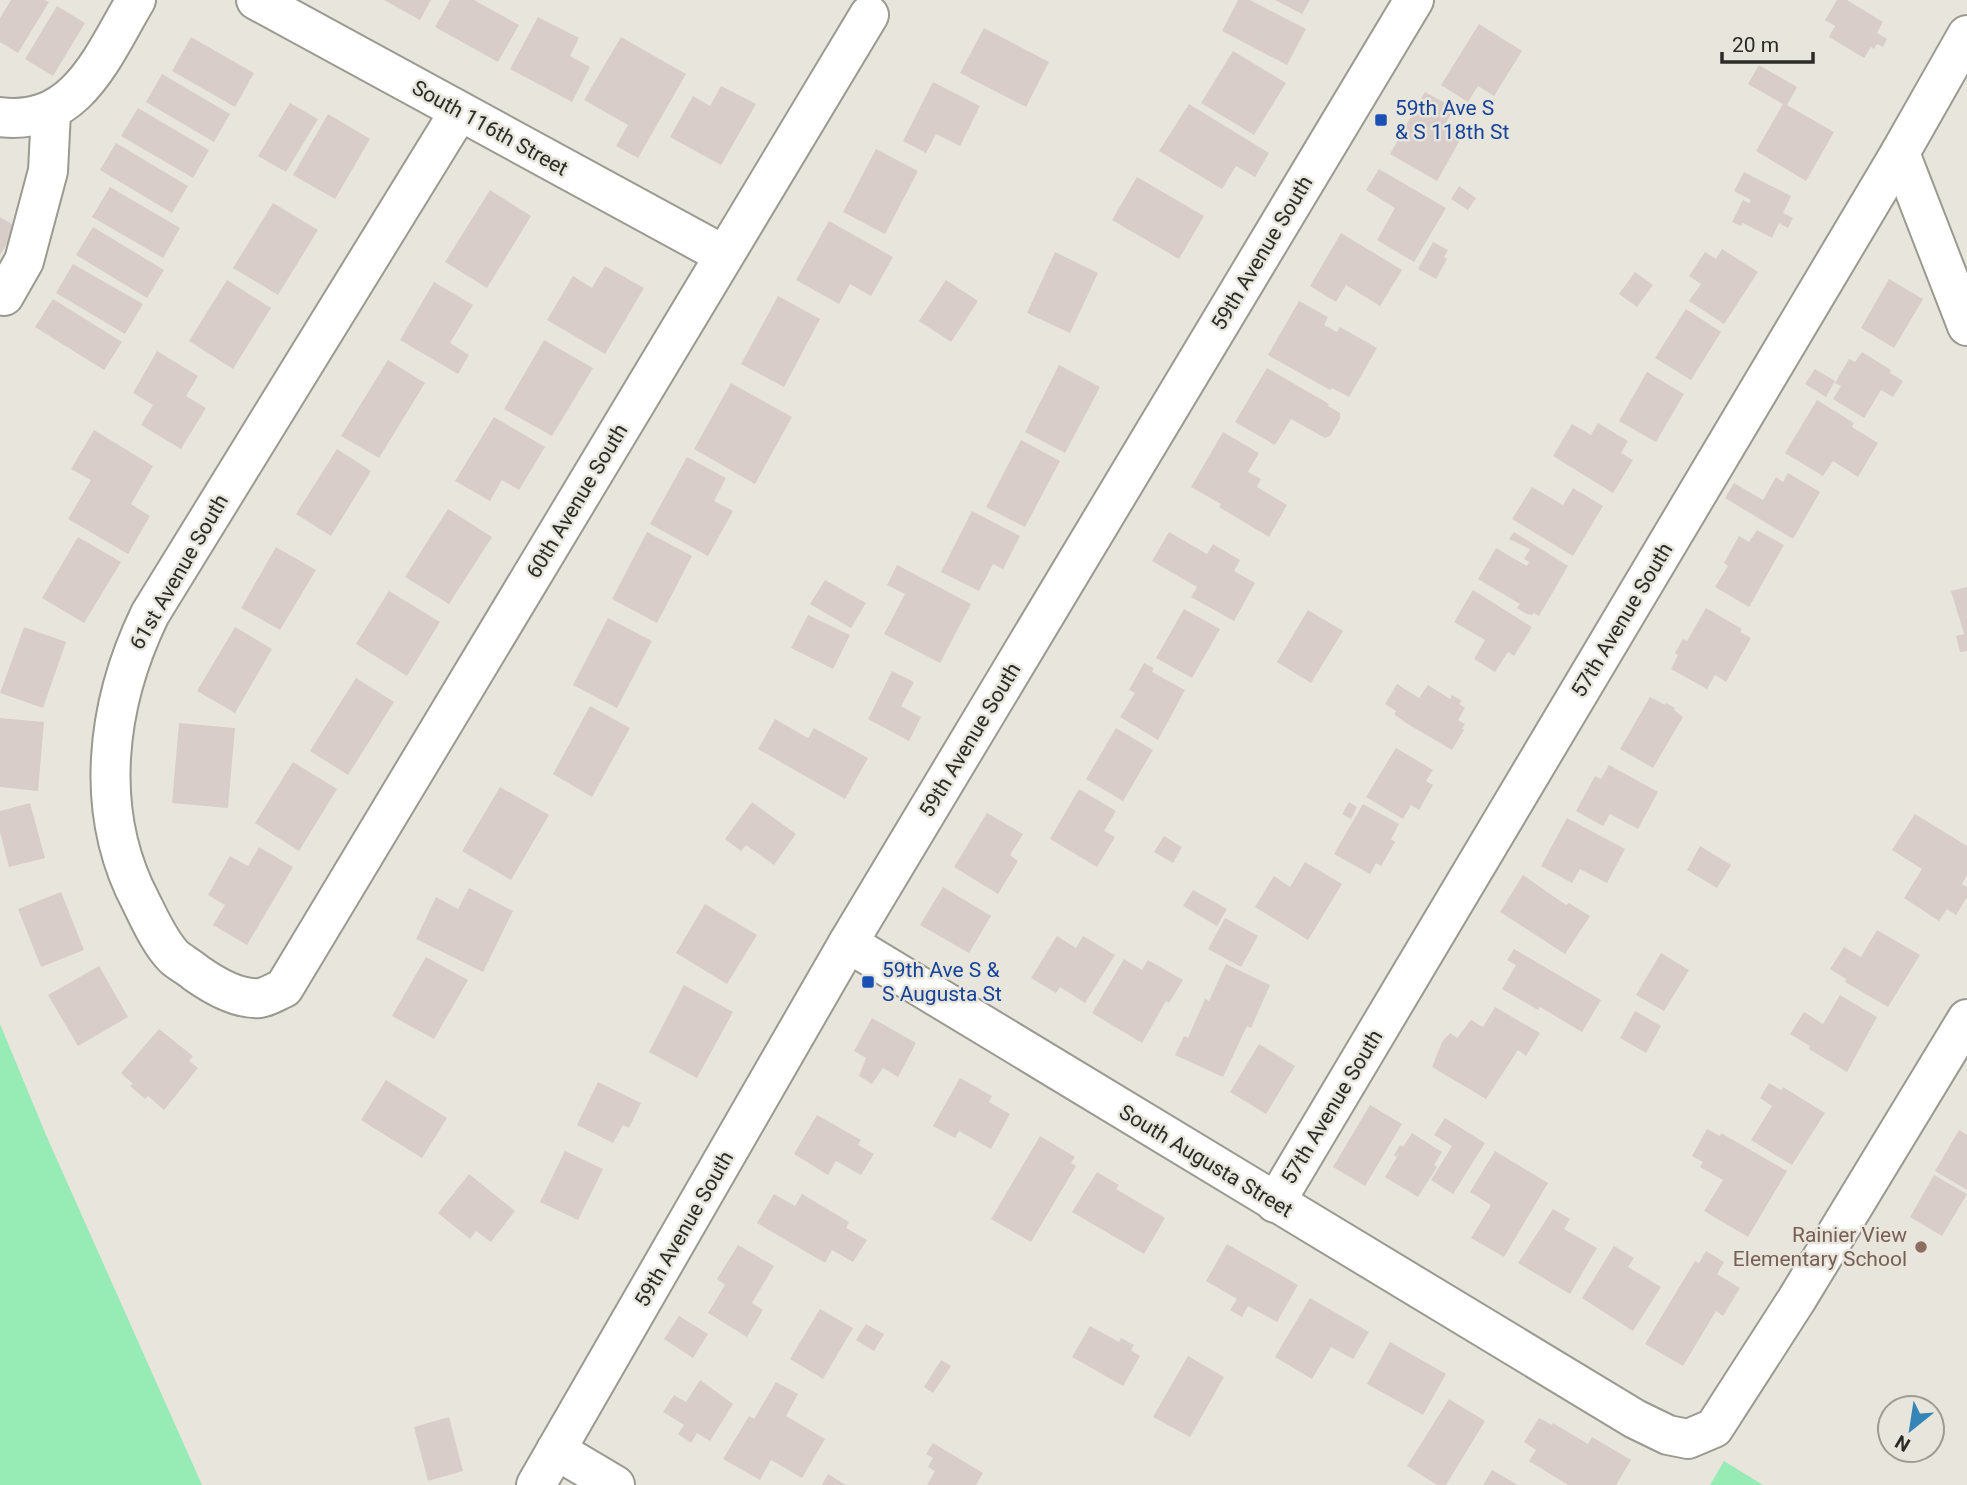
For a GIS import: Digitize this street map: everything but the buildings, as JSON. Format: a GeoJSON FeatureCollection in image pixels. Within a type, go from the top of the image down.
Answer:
{"type":"FeatureCollection","features":[{"type":"Feature","properties":{"kind":"street"},"geometry":{"type":"LineString","coordinates":[[0,117],[13,119],[51,112],[83,87],[136,0]]}},
{"type":"Feature","properties":{"kind":"street","name":"South 116th Street"},"geometry":{"type":"LineString","coordinates":[[256,0],[724,255]]}},
{"type":"Feature","properties":{"kind":"street","name":"59th Avenue South"},"geometry":{"type":"LineString","coordinates":[[536,1485],[848,943],[1414,0]]}},
{"type":"Feature","properties":{"kind":"street","name":"60th Avenue South"},"geometry":{"type":"LineString","coordinates":[[284,988],[869,15]]}},
{"type":"Feature","properties":{"kind":"street","name":"57th Avenue South"},"geometry":{"type":"LineString","coordinates":[[1275,1203],[1967,36]]}},
{"type":"Feature","properties":{"kind":"street"},"geometry":{"type":"LineString","coordinates":[[4,296],[24,261],[48,171],[51,112]]}},
{"type":"Feature","properties":{"kind":"street","name":"61st Avenue South"},"geometry":{"type":"LineString","coordinates":[[284,988],[261,998],[234,994],[205,979],[174,956],[153,927],[128,878],[114,831],[109,786],[121,687],[133,648],[150,614],[459,112]]}},
{"type":"Feature","properties":{"kind":"street"},"geometry":{"type":"LineString","coordinates":[[1900,153],[1967,326]]}},
{"type":"Feature","properties":{"kind":"street","name":"South Augusta Street"},"geometry":{"type":"LineString","coordinates":[[848,943],[1635,1419],[1668,1434],[1688,1439],[1714,1428],[1797,1299],[1967,1019]]}},
{"type":"Feature","properties":{"kind":"street"},"geometry":{"type":"LineString","coordinates":[[556,1450],[615,1485]]}},
{"type":"Feature","properties":{"kind":"green space"},"geometry":{"type":"Polygon","coordinates":[[[0,1024],[46,1135],[202,1485],[0,1485],[0,1024]]]}},
{"type":"Feature","properties":{"kind":"green space"},"geometry":{"type":"Polygon","coordinates":[[[1724,1461],[1763,1485],[1710,1485],[1724,1461]]]}},
{"type":"Feature","properties":{"kind":"place","name":"59th Ave S & S 118th St"},"geometry":{"type":"Point","coordinates":[1381,120]}},
{"type":"Feature","properties":{"kind":"place","name":"59th Ave S & S Augusta St"},"geometry":{"type":"Point","coordinates":[868,982]}},
{"type":"Feature","properties":{"kind":"place","name":"Rainier View Elementary School"},"geometry":{"type":"Point","coordinates":[1921,1247]}}]}
